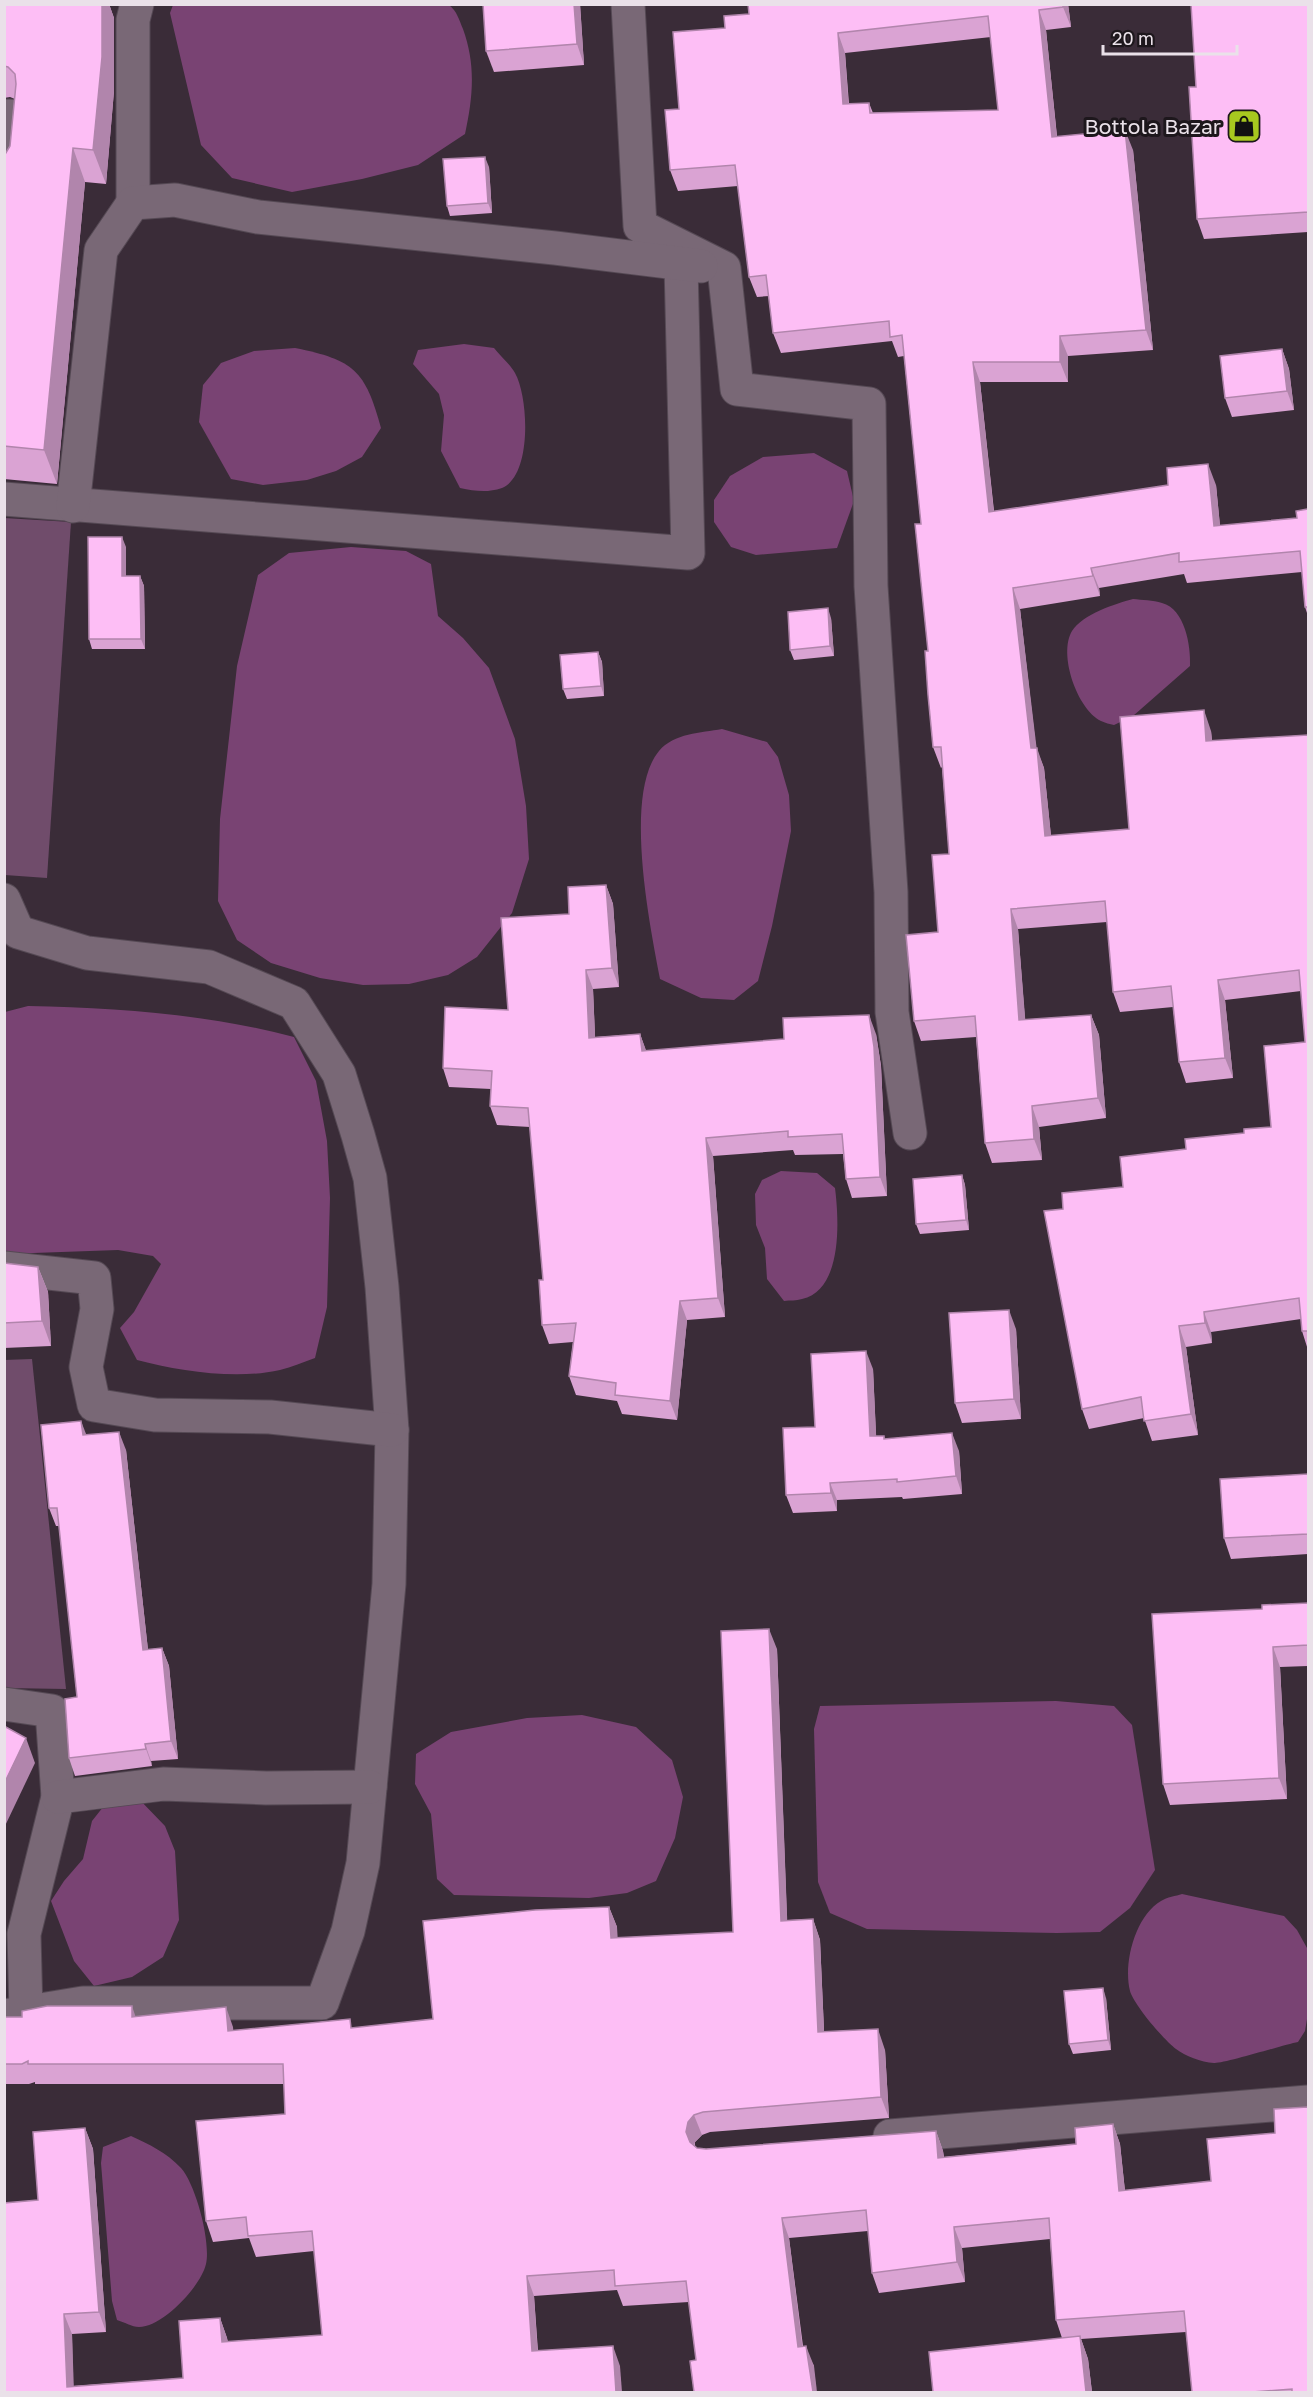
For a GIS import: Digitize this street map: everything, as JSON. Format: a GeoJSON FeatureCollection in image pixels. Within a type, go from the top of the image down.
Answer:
{"type":"FeatureCollection","features":[{"type":"Feature","properties":{"kind":"street"},"geometry":{"type":"LineString","coordinates":[[73,506],[101,250],[133,203],[133,20],[137,4]]}},
{"type":"Feature","properties":{"kind":"street"},"geometry":{"type":"LineString","coordinates":[[628,4],[640,226],[724,267]]}},
{"type":"Feature","properties":{"kind":"street"},"geometry":{"type":"LineString","coordinates":[[4,116],[10,116],[4,178]]}},
{"type":"Feature","properties":{"kind":"street"},"geometry":{"type":"LineString","coordinates":[[133,203],[175,200],[258,216],[555,248],[681,265],[724,267]]}},
{"type":"Feature","properties":{"kind":"street"},"geometry":{"type":"LineString","coordinates":[[4,499],[688,553],[681,265]]}},
{"type":"Feature","properties":{"kind":"street"},"geometry":{"type":"LineString","coordinates":[[724,267],[737,389],[869,404],[872,586],[891,892],[892,1012],[910,1133]]}},
{"type":"Feature","properties":{"kind":"street"},"geometry":{"type":"LineString","coordinates":[[4,900],[18,932],[87,953],[209,966],[294,1003],[339,1074],[370,1178],[382,1287],[392,1430],[389,1584],[363,1863],[348,1931],[322,2003],[83,2003],[15,2014],[24,1934],[58,1797],[52,1711],[4,1704]]}},
{"type":"Feature","properties":{"kind":"street"},"geometry":{"type":"LineString","coordinates":[[4,1268],[94,1278],[97,1309],[86,1367],[94,1405],[154,1415],[270,1417],[392,1430]]}},
{"type":"Feature","properties":{"kind":"street"},"geometry":{"type":"LineString","coordinates":[[58,1797],[162,1784],[266,1788],[370,1787]]}},
{"type":"Feature","properties":{"kind":"street"},"geometry":{"type":"LineString","coordinates":[[865,2138],[1308,2102]]}},
{"type":"Feature","properties":{"kind":"shaded area"},"geometry":{"type":"Polygon","coordinates":[[[173,5],[449,5],[459,19],[470,55],[472,81],[465,134],[418,165],[362,179],[292,192],[232,178],[201,145],[170,13],[173,5]]]}},
{"type":"Feature","properties":{"kind":"shaded area"},"geometry":{"type":"Polygon","coordinates":[[[464,344],[494,348],[515,373],[520,385],[525,417],[523,453],[512,481],[497,490],[481,491],[460,488],[441,451],[444,415],[439,394],[413,364],[418,350],[464,344]]]}},
{"type":"Feature","properties":{"kind":"shaded area"},"geometry":{"type":"Polygon","coordinates":[[[295,348],[331,357],[354,371],[369,393],[381,428],[362,457],[336,471],[307,480],[263,485],[231,479],[199,422],[203,385],[221,363],[254,351],[295,348]]]}},
{"type":"Feature","properties":{"kind":"shaded area"},"geometry":{"type":"Polygon","coordinates":[[[814,453],[847,471],[854,501],[837,548],[756,555],[731,547],[714,522],[714,500],[730,476],[763,457],[814,453]]]}},
{"type":"Feature","properties":{"kind":"shaded area"},"geometry":{"type":"Polygon","coordinates":[[[4,518],[71,522],[47,878],[5,875],[4,518]]]}},
{"type":"Feature","properties":{"kind":"shaded area"},"geometry":{"type":"Polygon","coordinates":[[[351,547],[406,551],[431,564],[438,616],[463,638],[489,668],[515,739],[526,806],[529,859],[512,913],[477,957],[448,975],[409,984],[363,985],[320,978],[271,963],[237,940],[218,901],[220,819],[237,666],[258,575],[289,553],[351,547]]]}},
{"type":"Feature","properties":{"kind":"shaded area"},"geometry":{"type":"Polygon","coordinates":[[[1133,599],[1162,603],[1176,613],[1188,639],[1190,666],[1133,716],[1114,725],[1092,715],[1084,705],[1072,680],[1067,653],[1068,641],[1072,631],[1084,620],[1100,611],[1133,599]]]}},
{"type":"Feature","properties":{"kind":"shaded area"},"geometry":{"type":"Polygon","coordinates":[[[722,729],[767,742],[778,757],[789,795],[791,831],[772,926],[758,981],[734,1000],[701,998],[660,979],[642,861],[643,797],[648,771],[659,751],[680,737],[722,729]]]}},
{"type":"Feature","properties":{"kind":"shaded area"},"geometry":{"type":"Polygon","coordinates":[[[28,1006],[95,1008],[162,1014],[228,1023],[294,1037],[316,1081],[327,1141],[330,1198],[327,1307],[315,1358],[280,1370],[245,1374],[189,1371],[137,1360],[120,1328],[134,1312],[161,1264],[153,1256],[118,1250],[5,1254],[5,1012],[28,1006]]]}},
{"type":"Feature","properties":{"kind":"shaded area"},"geometry":{"type":"Polygon","coordinates":[[[781,1171],[817,1173],[835,1188],[837,1234],[832,1268],[825,1282],[815,1293],[798,1300],[784,1301],[767,1279],[765,1248],[756,1225],[755,1194],[762,1180],[781,1171]]]}},
{"type":"Feature","properties":{"kind":"shaded area"},"geometry":{"type":"Polygon","coordinates":[[[32,1359],[66,1689],[5,1688],[4,1360],[32,1359]]]}},
{"type":"Feature","properties":{"kind":"shaded area"},"geometry":{"type":"Polygon","coordinates":[[[1056,1701],[1114,1706],[1132,1725],[1155,1870],[1130,1908],[1100,1932],[1057,1933],[867,1929],[830,1913],[818,1882],[814,1729],[820,1706],[1056,1701]]]}},
{"type":"Feature","properties":{"kind":"shaded area"},"geometry":{"type":"Polygon","coordinates":[[[582,1715],[636,1727],[672,1760],[683,1797],[675,1838],[656,1881],[627,1893],[589,1898],[454,1895],[437,1879],[431,1814],[415,1784],[416,1754],[451,1732],[527,1718],[582,1715]]]}},
{"type":"Feature","properties":{"kind":"shaded area"},"geometry":{"type":"Polygon","coordinates":[[[111,1797],[137,1797],[165,1826],[175,1851],[179,1920],[163,1957],[132,1977],[94,1986],[74,1961],[51,1901],[83,1859],[92,1821],[111,1797]]]}},
{"type":"Feature","properties":{"kind":"shaded area"},"geometry":{"type":"Polygon","coordinates":[[[1182,1894],[1284,1916],[1297,1930],[1307,1948],[1308,1959],[1308,2013],[1305,2031],[1298,2042],[1214,2063],[1180,2052],[1150,2022],[1130,1991],[1128,1968],[1133,1942],[1144,1918],[1152,1908],[1163,1900],[1182,1894]]]}},
{"type":"Feature","properties":{"kind":"shaded area"},"geometry":{"type":"Polygon","coordinates":[[[131,2136],[164,2153],[187,2176],[201,2214],[207,2254],[203,2273],[180,2304],[159,2320],[139,2327],[117,2320],[112,2301],[101,2163],[103,2147],[131,2136]]]}},
{"type":"Feature","properties":{"kind":"building"},"geometry":{"type":"Polygon","coordinates":[[[4,4],[102,4],[102,57],[93,150],[73,148],[44,450],[4,446],[4,156],[10,146],[16,84],[15,74],[4,66],[4,4]]]}},
{"type":"Feature","properties":{"kind":"building"},"geometry":{"type":"Polygon","coordinates":[[[483,4],[574,4],[577,44],[486,51],[483,4]]]}},
{"type":"Feature","properties":{"kind":"building"},"geometry":{"type":"Polygon","coordinates":[[[748,4],[1063,4],[1063,7],[1039,10],[1052,137],[1125,130],[1146,330],[1060,336],[1060,362],[973,362],[989,512],[1168,485],[1167,468],[1208,464],[1214,526],[1297,518],[1296,511],[1308,509],[1308,607],[1305,607],[1300,551],[1179,562],[1179,553],[1091,568],[1093,576],[1013,588],[1031,748],[1037,748],[1045,836],[1129,829],[1120,717],[1204,710],[1206,741],[1308,735],[1308,1331],[1302,1331],[1299,1298],[1204,1312],[1205,1323],[1179,1326],[1191,1414],[1144,1421],[1141,1397],[1082,1409],[1044,1211],[1063,1209],[1062,1193],[1123,1187],[1120,1157],[1186,1149],[1185,1139],[1244,1133],[1244,1129],[1271,1127],[1264,1046],[1305,1042],[1299,970],[1218,980],[1225,1058],[1179,1062],[1171,986],[1113,992],[1105,901],[1011,909],[1019,1020],[1091,1015],[1098,1098],[1032,1106],[1034,1139],[985,1143],[975,1016],[914,1021],[906,935],[938,932],[932,855],[949,854],[941,747],[933,747],[928,695],[925,651],[928,651],[915,524],[921,524],[902,335],[890,337],[889,321],[773,333],[766,275],[749,277],[735,165],[670,170],[665,110],[679,109],[673,32],[725,28],[724,16],[749,14],[748,4]],[[988,16],[838,33],[843,104],[869,103],[870,113],[998,110],[988,16]]]}},
{"type":"Feature","properties":{"kind":"building","name":"Bottola Bazar"},"geometry":{"type":"Polygon","coordinates":[[[1191,4],[1308,4],[1308,212],[1197,219],[1189,87],[1196,87],[1191,4]]]}},
{"type":"Feature","properties":{"kind":"building"},"geometry":{"type":"Polygon","coordinates":[[[485,157],[488,203],[447,206],[443,159],[485,157]]]}},
{"type":"Feature","properties":{"kind":"building"},"geometry":{"type":"Polygon","coordinates":[[[1282,349],[1287,391],[1225,398],[1220,356],[1282,349]]]}},
{"type":"Feature","properties":{"kind":"building"},"geometry":{"type":"Polygon","coordinates":[[[88,537],[122,537],[122,576],[140,576],[141,639],[89,639],[88,537]]]}},
{"type":"Feature","properties":{"kind":"building"},"geometry":{"type":"Polygon","coordinates":[[[828,608],[830,646],[790,650],[788,612],[828,608]]]}},
{"type":"Feature","properties":{"kind":"building"},"geometry":{"type":"Polygon","coordinates":[[[598,652],[601,686],[563,689],[560,655],[598,652]]]}},
{"type":"Feature","properties":{"kind":"building"},"geometry":{"type":"Polygon","coordinates":[[[606,885],[612,968],[586,970],[589,1038],[640,1034],[642,1051],[784,1039],[783,1018],[869,1015],[874,1047],[880,1177],[846,1179],[842,1134],[788,1137],[788,1131],[706,1138],[718,1298],[680,1301],[670,1401],[615,1395],[616,1383],[569,1376],[576,1323],[542,1325],[539,1280],[543,1280],[528,1108],[490,1106],[492,1071],[443,1068],[445,1007],[508,1010],[501,918],[569,914],[568,887],[606,885]]]}},
{"type":"Feature","properties":{"kind":"building"},"geometry":{"type":"Polygon","coordinates":[[[962,1175],[966,1220],[916,1224],[913,1179],[962,1175]]]}},
{"type":"Feature","properties":{"kind":"building"},"geometry":{"type":"Polygon","coordinates":[[[4,1263],[38,1267],[42,1321],[4,1323],[4,1263]]]}},
{"type":"Feature","properties":{"kind":"building"},"geometry":{"type":"Polygon","coordinates":[[[1009,1310],[1014,1399],[955,1403],[949,1313],[1009,1310]]]}},
{"type":"Feature","properties":{"kind":"building"},"geometry":{"type":"Polygon","coordinates":[[[866,1351],[870,1436],[884,1436],[884,1439],[952,1433],[956,1476],[897,1482],[897,1479],[830,1483],[831,1493],[786,1495],[783,1428],[815,1427],[811,1354],[866,1351]]]}},
{"type":"Feature","properties":{"kind":"building"},"geometry":{"type":"Polygon","coordinates":[[[81,1421],[83,1435],[119,1432],[143,1650],[162,1648],[171,1741],[145,1744],[146,1749],[69,1758],[65,1699],[77,1697],[57,1508],[49,1508],[41,1425],[81,1421]]]}},
{"type":"Feature","properties":{"kind":"building"},"geometry":{"type":"Polygon","coordinates":[[[1308,1474],[1308,1534],[1224,1538],[1220,1479],[1308,1474]]]}},
{"type":"Feature","properties":{"kind":"building"},"geometry":{"type":"Polygon","coordinates":[[[1308,1603],[1308,1645],[1273,1647],[1279,1778],[1163,1784],[1152,1614],[1262,1609],[1262,1605],[1308,1603]]]}},
{"type":"Feature","properties":{"kind":"building"},"geometry":{"type":"Polygon","coordinates":[[[769,1629],[781,1921],[813,1919],[818,2032],[878,2029],[881,2097],[703,2112],[694,2115],[688,2122],[686,2132],[690,2142],[697,2148],[706,2149],[936,2131],[938,2158],[1076,2144],[1075,2128],[1113,2124],[1119,2191],[1211,2181],[1207,2139],[1275,2133],[1274,2109],[1308,2107],[1308,2392],[1292,2392],[1292,2389],[1192,2392],[1184,2311],[1056,2320],[1049,2218],[954,2227],[957,2262],[872,2273],[866,2210],[782,2218],[798,2347],[806,2346],[813,2392],[694,2392],[690,2361],[696,2360],[686,2281],[615,2286],[614,2270],[527,2276],[532,2351],[613,2346],[616,2392],[4,2392],[4,2203],[38,2200],[33,2132],[85,2128],[99,2312],[64,2314],[67,2387],[183,2378],[179,2321],[220,2318],[222,2342],[322,2335],[312,2231],[248,2236],[246,2217],[206,2221],[196,2121],[285,2114],[283,2064],[28,2064],[28,2061],[22,2064],[4,2064],[4,2017],[22,2017],[22,2011],[47,2006],[132,2006],[132,2017],[226,2007],[228,2031],[350,2019],[351,2028],[433,2019],[423,1921],[535,1910],[609,1907],[611,1938],[733,1932],[721,1631],[769,1629]]]}},
{"type":"Feature","properties":{"kind":"building"},"geometry":{"type":"Polygon","coordinates":[[[4,1726],[26,1738],[4,1784],[4,1726]]]}},
{"type":"Feature","properties":{"kind":"building"},"geometry":{"type":"Polygon","coordinates":[[[1103,1988],[1108,2040],[1069,2044],[1064,1991],[1103,1988]]]}},
{"type":"Feature","properties":{"kind":"building"},"geometry":{"type":"Polygon","coordinates":[[[1080,2336],[1086,2392],[933,2392],[929,2352],[1080,2336]]]}},
{"type":"Feature","properties":{"kind":"place","name":"Bottola Bazar"},"geometry":{"type":"Point","coordinates":[1244,126]}}]}
